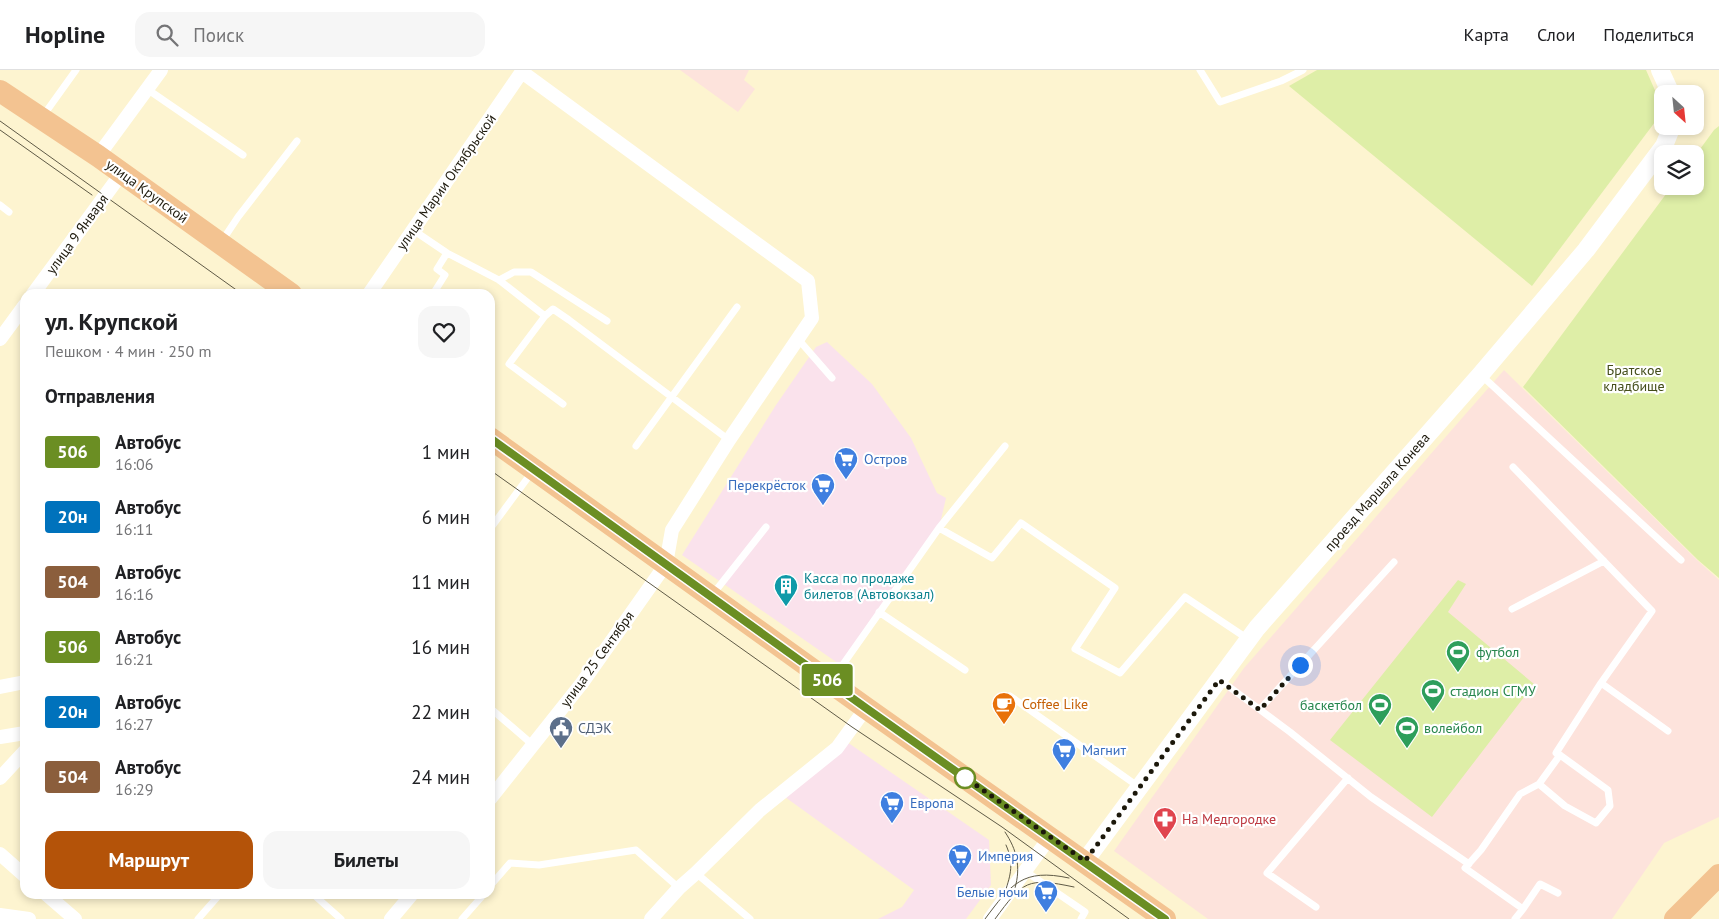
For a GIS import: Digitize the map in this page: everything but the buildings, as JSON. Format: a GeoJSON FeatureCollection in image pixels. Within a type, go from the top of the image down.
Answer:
{"type":"FeatureCollection","features":[{"type":"Feature","properties":{"kind":"main road","name":"улица Крупской"},"geometry":{"type":"LineString","coordinates":[[0,91],[98,156],[284,289]]}},
{"type":"Feature","properties":{"kind":"main road"},"geometry":{"type":"LineString","coordinates":[[495,442],[866,708],[1165,919]]}},
{"type":"Feature","properties":{"kind":"main road"},"geometry":{"type":"LineString","coordinates":[[1675,919],[1719,875]]}},
{"type":"Feature","properties":{"kind":"street"},"geometry":{"type":"LineString","coordinates":[[98,156],[161,70]]}},
{"type":"Feature","properties":{"kind":"street"},"geometry":{"type":"LineString","coordinates":[[1660,70],[1667,85]]}},
{"type":"Feature","properties":{"kind":"street"},"geometry":{"type":"LineString","coordinates":[[523,71],[808,281],[812,318],[729,440],[672,530],[666,564]]}},
{"type":"Feature","properties":{"kind":"street","name":"улица Марии Октябрьской"},"geometry":{"type":"LineString","coordinates":[[372,289],[523,71]]}},
{"type":"Feature","properties":{"kind":"street","name":"проезд Маршала Конева"},"geometry":{"type":"LineString","coordinates":[[1085,861],[1249,639],[1481,374],[1586,250],[1664,146],[1668,135]]}},
{"type":"Feature","properties":{"kind":"street","name":"улица 9 Января"},"geometry":{"type":"LineString","coordinates":[[40,289],[121,174]]}},
{"type":"Feature","properties":{"kind":"street"},"geometry":{"type":"LineString","coordinates":[[0,339],[20,312]]}},
{"type":"Feature","properties":{"kind":"street","name":"улица 25 Сентября"},"geometry":{"type":"LineString","coordinates":[[495,793],[582,683],[666,564]]}},
{"type":"Feature","properties":{"kind":"street"},"geometry":{"type":"LineString","coordinates":[[0,687],[20,683]]}},
{"type":"Feature","properties":{"kind":"street"},"geometry":{"type":"LineString","coordinates":[[651,919],[678,888],[696,873],[760,810],[836,748],[866,708]]}},
{"type":"Feature","properties":{"kind":"street"},"geometry":{"type":"LineString","coordinates":[[0,737],[20,734]]}},
{"type":"Feature","properties":{"kind":"street"},"geometry":{"type":"LineString","coordinates":[[0,778],[20,756]]}},
{"type":"Feature","properties":{"kind":"street"},"geometry":{"type":"LineString","coordinates":[[990,919],[1050,837]]}},
{"type":"Feature","properties":{"kind":"street"},"geometry":{"type":"LineString","coordinates":[[0,854],[20,872]]}},
{"type":"Feature","properties":{"kind":"street"},"geometry":{"type":"LineString","coordinates":[[52,899],[75,919]]}},
{"type":"Feature","properties":{"kind":"street"},"geometry":{"type":"LineString","coordinates":[[391,919],[408,899]]}},
{"type":"Feature","properties":{"kind":"street"},"geometry":{"type":"LineString","coordinates":[[0,915],[29,919]]}},
{"type":"Feature","properties":{"kind":"lane"},"geometry":{"type":"LineString","coordinates":[[41,118],[76,70]]}},
{"type":"Feature","properties":{"kind":"lane"},"geometry":{"type":"LineString","coordinates":[[1200,70],[1220,102],[1281,81],[1303,70]]}},
{"type":"Feature","properties":{"kind":"lane"},"geometry":{"type":"LineString","coordinates":[[147,89],[243,155]]}},
{"type":"Feature","properties":{"kind":"lane"},"geometry":{"type":"LineString","coordinates":[[220,243],[296,141]]}},
{"type":"Feature","properties":{"kind":"lane"},"geometry":{"type":"LineString","coordinates":[[0,205],[9,212]]}},
{"type":"Feature","properties":{"kind":"lane"},"geometry":{"type":"LineString","coordinates":[[413,230],[447,253],[500,280],[545,316]]}},
{"type":"Feature","properties":{"kind":"lane"},"geometry":{"type":"LineString","coordinates":[[436,289],[445,275],[437,269],[447,253]]}},
{"type":"Feature","properties":{"kind":"lane"},"geometry":{"type":"LineString","coordinates":[[500,280],[514,272],[531,272],[607,321]]}},
{"type":"Feature","properties":{"kind":"lane"},"geometry":{"type":"LineString","coordinates":[[636,446],[736,308]]}},
{"type":"Feature","properties":{"kind":"lane"},"geometry":{"type":"LineString","coordinates":[[563,404],[509,364],[545,316],[553,310],[729,440]]}},
{"type":"Feature","properties":{"kind":"lane"},"geometry":{"type":"LineString","coordinates":[[798,339],[832,378]]}},
{"type":"Feature","properties":{"kind":"lane"},"geometry":{"type":"LineString","coordinates":[[1481,374],[1681,560]]}},
{"type":"Feature","properties":{"kind":"lane"},"geometry":{"type":"LineString","coordinates":[[830,682],[939,528],[1005,446]]}},
{"type":"Feature","properties":{"kind":"lane"},"geometry":{"type":"LineString","coordinates":[[1513,467],[1652,611],[1601,683],[1556,753],[1608,790],[1610,806],[1596,823],[1565,806],[1539,784]]}},
{"type":"Feature","properties":{"kind":"lane"},"geometry":{"type":"LineString","coordinates":[[495,522],[533,470]]}},
{"type":"Feature","properties":{"kind":"lane"},"geometry":{"type":"LineString","coordinates":[[939,528],[992,558],[1021,523],[1115,588],[1075,649],[1120,673],[1185,597],[1249,639]]}},
{"type":"Feature","properties":{"kind":"lane"},"geometry":{"type":"LineString","coordinates":[[711,596],[766,527]]}},
{"type":"Feature","properties":{"kind":"lane"},"geometry":{"type":"LineString","coordinates":[[1512,609],[1604,561]]}},
{"type":"Feature","properties":{"kind":"lane"},"geometry":{"type":"LineString","coordinates":[[1260,710],[1394,562]]}},
{"type":"Feature","properties":{"kind":"lane"},"geometry":{"type":"LineString","coordinates":[[880,612],[965,670]]}},
{"type":"Feature","properties":{"kind":"lane"},"geometry":{"type":"LineString","coordinates":[[1219,680],[1290,732],[1371,797],[1469,864]]}},
{"type":"Feature","properties":{"kind":"lane"},"geometry":{"type":"LineString","coordinates":[[1601,683],[1668,731]]}},
{"type":"Feature","properties":{"kind":"lane"},"geometry":{"type":"LineString","coordinates":[[1010,696],[1139,788]]}},
{"type":"Feature","properties":{"kind":"lane"},"geometry":{"type":"LineString","coordinates":[[495,712],[533,745]]}},
{"type":"Feature","properties":{"kind":"lane"},"geometry":{"type":"LineString","coordinates":[[1523,908],[1465,868],[1481,850],[1520,794],[1539,784],[1560,755]]}},
{"type":"Feature","properties":{"kind":"lane"},"geometry":{"type":"LineString","coordinates":[[1316,907],[1267,873],[1348,778]]}},
{"type":"Feature","properties":{"kind":"lane"},"geometry":{"type":"LineString","coordinates":[[495,880],[510,863],[539,865],[636,850],[678,888]]}},
{"type":"Feature","properties":{"kind":"lane"},"geometry":{"type":"LineString","coordinates":[[1025,871],[1085,912],[1080,919]]}},
{"type":"Feature","properties":{"kind":"lane"},"geometry":{"type":"LineString","coordinates":[[696,873],[750,919]]}},
{"type":"Feature","properties":{"kind":"lane"},"geometry":{"type":"LineString","coordinates":[[1515,919],[1540,884],[1558,894]]}},
{"type":"Feature","properties":{"kind":"lane"},"geometry":{"type":"LineString","coordinates":[[198,919],[216,899]]}},
{"type":"Feature","properties":{"kind":"lane"},"geometry":{"type":"LineString","coordinates":[[318,899],[340,919]]}},
{"type":"Feature","properties":{"kind":"lane"},"geometry":{"type":"LineString","coordinates":[[462,919],[480,899]]}},
{"type":"Feature","properties":{"kind":"shaded area"},"geometry":{"type":"Polygon","coordinates":[[[680,70],[749,70],[744,80],[755,89],[738,112],[680,70]]]}},
{"type":"Feature","properties":{"kind":"shaded area"},"geometry":{"type":"Polygon","coordinates":[[[827,342],[872,384],[911,438],[937,493],[946,498],[939,528],[842,666],[682,555],[776,405],[816,347],[827,342]]]}},
{"type":"Feature","properties":{"kind":"shaded area"},"geometry":{"type":"Polygon","coordinates":[[[1504,370],[1719,580],[1719,817],[1664,843],[1612,919],[1208,919],[1114,851],[1244,668],[1504,370]]]}},
{"type":"Feature","properties":{"kind":"shaded area"},"geometry":{"type":"Polygon","coordinates":[[[847,742],[989,840],[991,885],[966,919],[878,919],[902,907],[914,890],[785,797],[847,742]]]}},
{"type":"Feature","properties":{"kind":"green space"},"geometry":{"type":"Polygon","coordinates":[[[1317,70],[1646,70],[1654,88],[1654,123],[1532,286],[1289,86],[1317,70]]]}},
{"type":"Feature","properties":{"kind":"green space","name":"Братское кладбище"},"geometry":{"type":"Polygon","coordinates":[[[1719,126],[1719,578],[1698,560],[1523,387],[1665,195],[1704,195],[1703,145],[1719,126]]]}},
{"type":"Feature","properties":{"kind":"green space","name":"стадион СГМУ"},"geometry":{"type":"Polygon","coordinates":[[[1458,580],[1466,584],[1448,612],[1534,684],[1432,817],[1330,740],[1458,580]]]}},
{"type":"Feature","properties":{"kind":"tram line"},"geometry":{"type":"LineString","coordinates":[[0,121],[235,289]]}},
{"type":"Feature","properties":{"kind":"tram line"},"geometry":{"type":"LineString","coordinates":[[0,130],[92,195]]}},
{"type":"Feature","properties":{"kind":"tram line"},"geometry":{"type":"LineString","coordinates":[[495,474],[852,727],[1002,827],[1129,919]]}},
{"type":"Feature","properties":{"kind":"tram line"},"geometry":{"type":"LineString","coordinates":[[1005,832],[1017,859],[1018,873],[1015,888]]}},
{"type":"Feature","properties":{"kind":"tram line"},"geometry":{"type":"LineString","coordinates":[[1005,892],[1011,868],[1006,845]]}},
{"type":"Feature","properties":{"kind":"tram line"},"geometry":{"type":"LineString","coordinates":[[985,919],[1011,888],[1029,877],[1053,875],[1069,878]]}},
{"type":"Feature","properties":{"kind":"tram line"},"geometry":{"type":"LineString","coordinates":[[995,919],[1013,897],[1027,885],[1046,882],[1074,887]]}},
{"type":"Feature","properties":{"kind":"bus line","name":"506"},"geometry":{"type":"LineString","coordinates":[[495,442],[866,708],[1165,919]]}},
{"type":"Feature","properties":{"kind":"place","name":"Остров"},"geometry":{"type":"Point","coordinates":[846,480]}},
{"type":"Feature","properties":{"kind":"place","name":"Перекрёсток"},"geometry":{"type":"Point","coordinates":[823,506]}},
{"type":"Feature","properties":{"kind":"place","name":"Касса по продаже билетов (Автовокзал)"},"geometry":{"type":"Point","coordinates":[786,607]}},
{"type":"Feature","properties":{"kind":"place","name":"футбол"},"geometry":{"type":"Point","coordinates":[1458,673]}},
{"type":"Feature","properties":{"kind":"place","name":"стадион СГМУ"},"geometry":{"type":"Point","coordinates":[1433,712]}},
{"type":"Feature","properties":{"kind":"place","name":"Coffee Like"},"geometry":{"type":"Point","coordinates":[1004,725]}},
{"type":"Feature","properties":{"kind":"place","name":"баскетбол"},"geometry":{"type":"Point","coordinates":[1380,726]}},
{"type":"Feature","properties":{"kind":"place","name":"СДЭК"},"geometry":{"type":"Point","coordinates":[561,749]}},
{"type":"Feature","properties":{"kind":"place","name":"волейбол"},"geometry":{"type":"Point","coordinates":[1407,749]}},
{"type":"Feature","properties":{"kind":"place","name":"Магнит"},"geometry":{"type":"Point","coordinates":[1064,771]}},
{"type":"Feature","properties":{"kind":"place","name":"Европа"},"geometry":{"type":"Point","coordinates":[892,824]}},
{"type":"Feature","properties":{"kind":"place","name":"На Медгородке"},"geometry":{"type":"Point","coordinates":[1165,840]}},
{"type":"Feature","properties":{"kind":"place","name":"Империя"},"geometry":{"type":"Point","coordinates":[960,877]}},
{"type":"Feature","properties":{"kind":"place","name":"Белые ночи"},"geometry":{"type":"Point","coordinates":[1046,913]}},
{"type":"Feature","properties":{"kind":"route"},"geometry":{"type":"LineString","coordinates":[[965,778],[960,774],[1085,861],[1106,830],[1219,680],[1260,710],[1300,665]]}}]}
